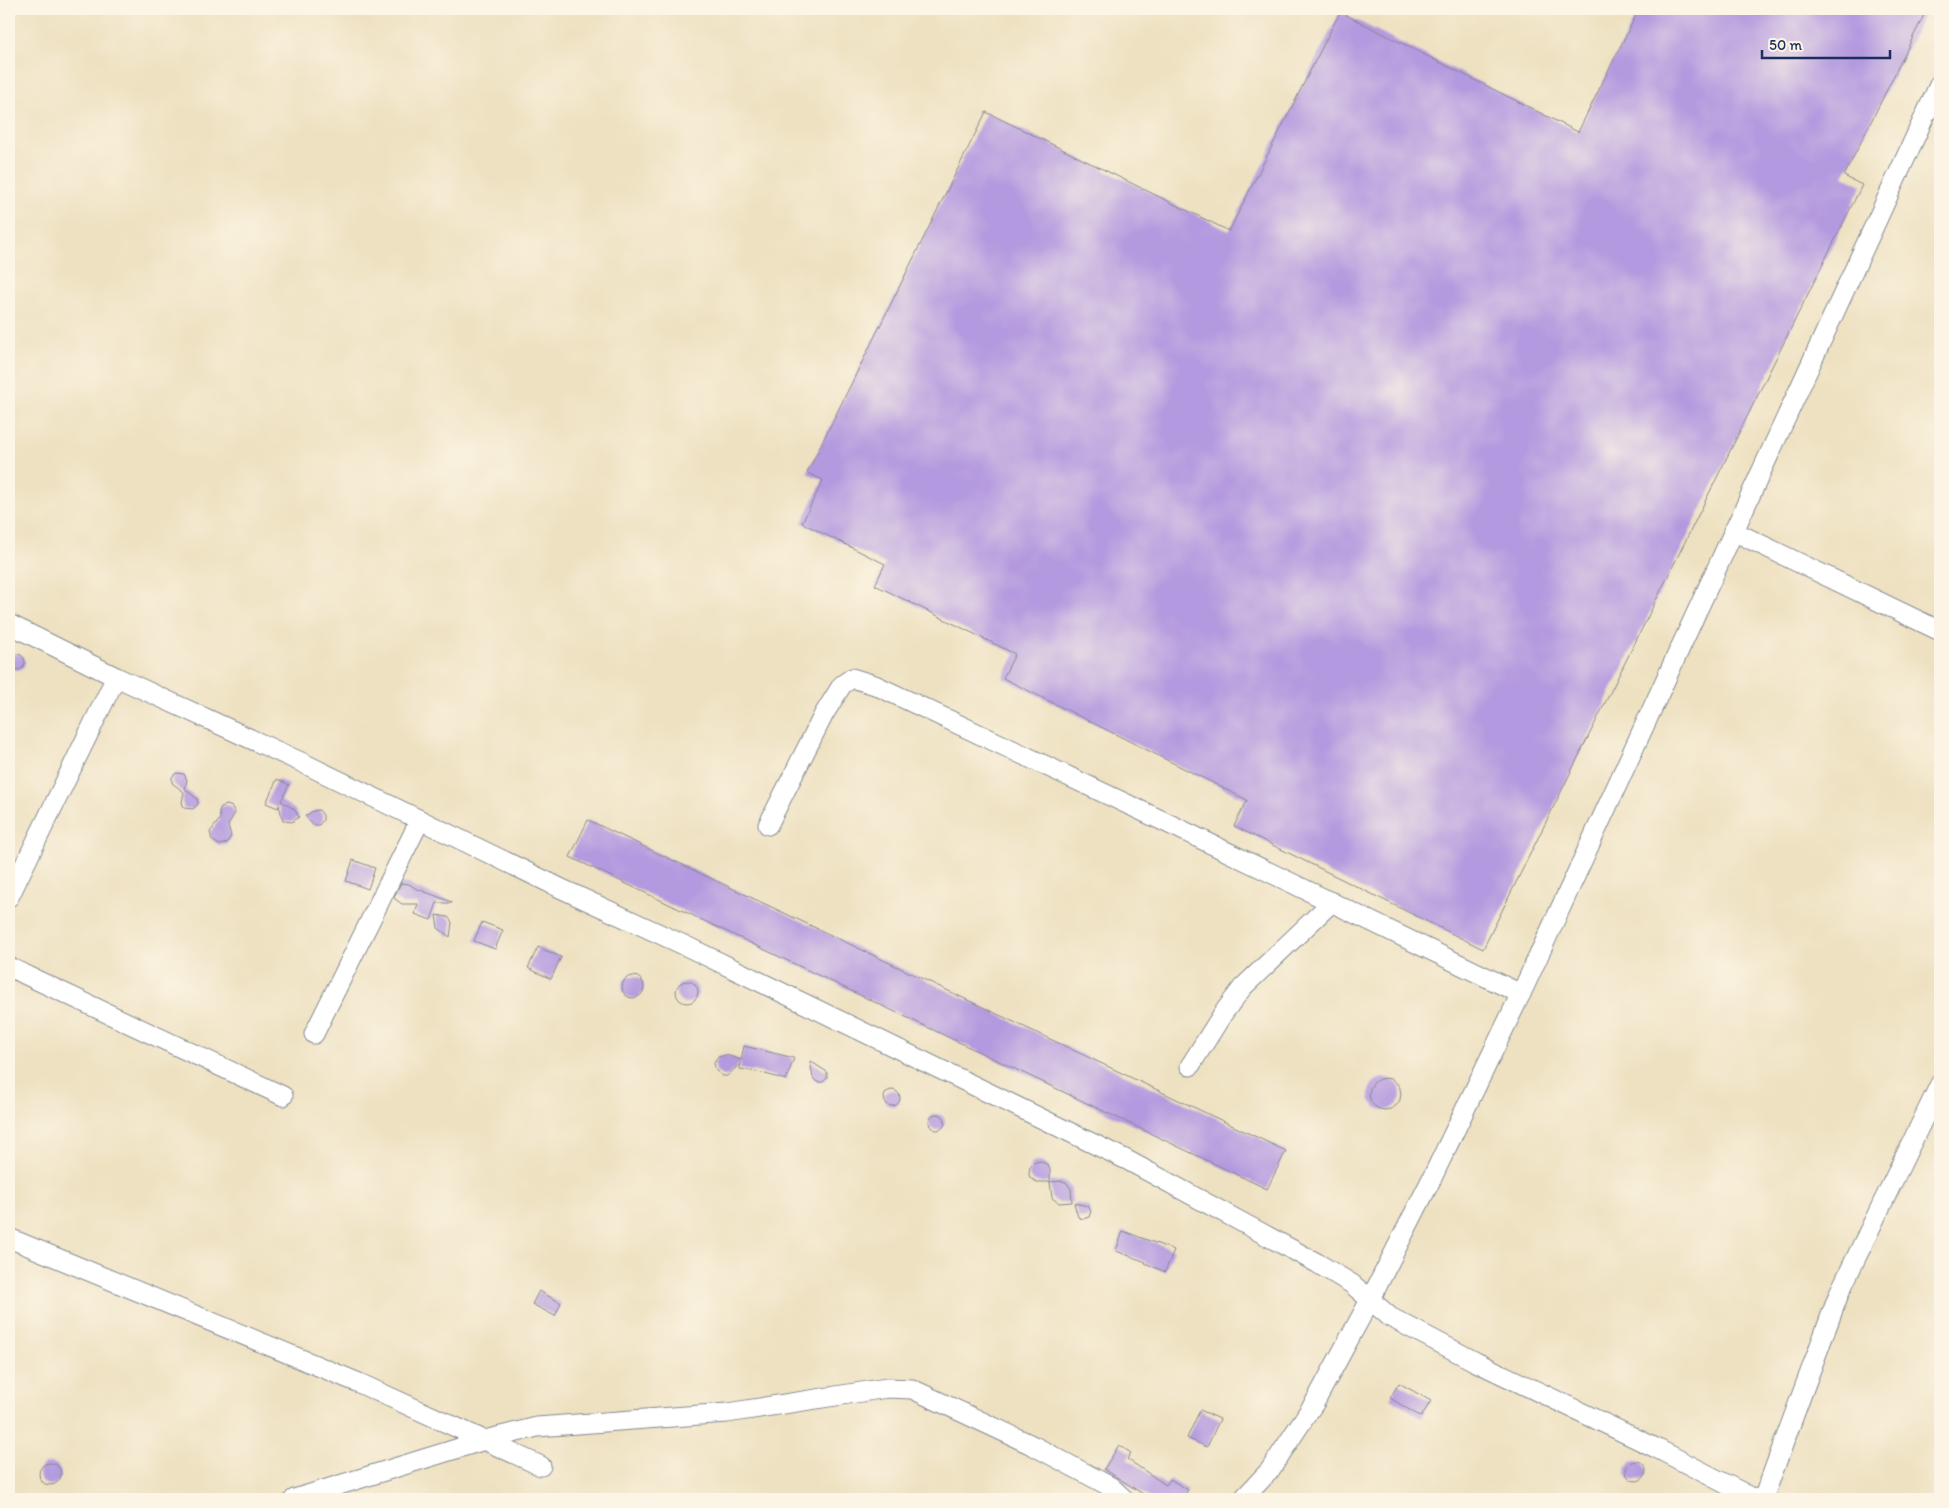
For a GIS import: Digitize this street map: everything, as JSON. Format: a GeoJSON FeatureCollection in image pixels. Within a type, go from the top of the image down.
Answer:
{"type":"FeatureCollection","features":[{"type":"Feature","properties":{"kind":"street"},"geometry":{"type":"LineString","coordinates":[[1243,1499],[1270,1470],[1315,1402],[1370,1300],[1431,1180],[1521,994],[1940,83]]}},
{"type":"Feature","properties":{"kind":"street"},"geometry":{"type":"LineString","coordinates":[[1733,531],[1940,631]]}},
{"type":"Feature","properties":{"kind":"street"},"geometry":{"type":"LineString","coordinates":[[9,624],[116,677],[303,763],[688,947],[1127,1160],[1317,1262],[1352,1284],[1390,1317],[1476,1362],[1658,1449],[1755,1499]]}},
{"type":"Feature","properties":{"kind":"street"},"geometry":{"type":"LineString","coordinates":[[9,897],[116,677]]}},
{"type":"Feature","properties":{"kind":"street"},"geometry":{"type":"LineString","coordinates":[[768,825],[824,714],[842,685],[852,678],[884,689],[1521,994]]}},
{"type":"Feature","properties":{"kind":"street"},"geometry":{"type":"LineString","coordinates":[[314,1034],[420,820]]}},
{"type":"Feature","properties":{"kind":"street"},"geometry":{"type":"LineString","coordinates":[[1190,1066],[1224,1012],[1243,987],[1332,902]]}},
{"type":"Feature","properties":{"kind":"street"},"geometry":{"type":"LineString","coordinates":[[9,967],[283,1096]]}},
{"type":"Feature","properties":{"kind":"street"},"geometry":{"type":"LineString","coordinates":[[1763,1499],[1840,1291],[1940,1084]]}},
{"type":"Feature","properties":{"kind":"street"},"geometry":{"type":"LineString","coordinates":[[9,1238],[358,1383],[540,1466]]}},
{"type":"Feature","properties":{"kind":"street"},"geometry":{"type":"LineString","coordinates":[[294,1499],[485,1440],[537,1427],[727,1414],[878,1390],[912,1388],[1034,1446],[1111,1487],[1124,1499]]}},
{"type":"Feature","properties":{"kind":"building"},"geometry":{"type":"Polygon","coordinates":[[[1639,9],[1927,9],[1844,176],[1862,185],[1483,949],[1234,826],[1247,800],[1003,678],[1015,654],[875,585],[885,564],[802,523],[823,480],[807,473],[986,112],[1229,231],[1340,12],[1578,132],[1639,9]]]}},
{"type":"Feature","properties":{"kind":"building"},"geometry":{"type":"Polygon","coordinates":[[[17,654],[25,662],[17,670],[9,662],[17,654]]]}},
{"type":"Feature","properties":{"kind":"building"},"geometry":{"type":"Polygon","coordinates":[[[176,773],[184,774],[187,780],[185,789],[197,799],[198,804],[193,809],[184,808],[182,802],[184,792],[172,783],[172,777],[176,773]]]}},
{"type":"Feature","properties":{"kind":"building"},"geometry":{"type":"Polygon","coordinates":[[[277,779],[289,785],[281,801],[294,809],[299,817],[292,822],[283,821],[279,805],[278,808],[266,803],[277,779]]]}},
{"type":"Feature","properties":{"kind":"building"},"geometry":{"type":"Polygon","coordinates":[[[227,805],[232,807],[235,813],[228,825],[231,836],[227,843],[219,845],[212,840],[210,832],[220,819],[219,811],[221,807],[227,805]]]}},
{"type":"Feature","properties":{"kind":"building"},"geometry":{"type":"Polygon","coordinates":[[[319,810],[323,815],[323,820],[319,825],[313,825],[305,816],[319,810]]]}},
{"type":"Feature","properties":{"kind":"building"},"geometry":{"type":"Polygon","coordinates":[[[588,820],[1286,1151],[1267,1189],[570,857],[588,820]]]}},
{"type":"Feature","properties":{"kind":"building"},"geometry":{"type":"Polygon","coordinates":[[[353,860],[375,868],[368,889],[346,881],[353,860]]]}},
{"type":"Feature","properties":{"kind":"building"},"geometry":{"type":"Polygon","coordinates":[[[401,883],[409,884],[452,903],[437,903],[431,920],[415,914],[418,904],[402,904],[394,897],[401,883]]]}},
{"type":"Feature","properties":{"kind":"building"},"geometry":{"type":"Polygon","coordinates":[[[436,915],[448,917],[452,922],[450,937],[438,928],[436,915]]]}},
{"type":"Feature","properties":{"kind":"building"},"geometry":{"type":"Polygon","coordinates":[[[482,922],[503,930],[495,949],[474,941],[482,922]]]}},
{"type":"Feature","properties":{"kind":"building"},"geometry":{"type":"Polygon","coordinates":[[[538,947],[561,957],[551,979],[528,968],[538,947]]]}},
{"type":"Feature","properties":{"kind":"building"},"geometry":{"type":"Polygon","coordinates":[[[633,976],[643,983],[644,987],[637,997],[633,998],[623,991],[622,987],[629,977],[633,976]]]}},
{"type":"Feature","properties":{"kind":"building"},"geometry":{"type":"Polygon","coordinates":[[[687,981],[697,988],[698,992],[691,1002],[687,1003],[677,996],[676,992],[683,982],[687,981]]]}},
{"type":"Feature","properties":{"kind":"building"},"geometry":{"type":"Polygon","coordinates":[[[744,1046],[794,1058],[786,1080],[740,1069],[741,1063],[727,1076],[723,1076],[716,1071],[714,1063],[718,1057],[726,1055],[741,1060],[744,1046]]]}},
{"type":"Feature","properties":{"kind":"building"},"geometry":{"type":"Polygon","coordinates":[[[810,1061],[827,1072],[827,1078],[823,1082],[817,1082],[813,1078],[810,1061]]]}},
{"type":"Feature","properties":{"kind":"building"},"geometry":{"type":"Polygon","coordinates":[[[1385,1078],[1391,1079],[1396,1083],[1400,1088],[1400,1100],[1396,1105],[1391,1109],[1385,1110],[1379,1109],[1374,1105],[1370,1100],[1369,1094],[1370,1088],[1374,1083],[1379,1079],[1385,1078]]]}},
{"type":"Feature","properties":{"kind":"building"},"geometry":{"type":"Polygon","coordinates":[[[892,1090],[900,1098],[892,1106],[884,1098],[892,1090]]]}},
{"type":"Feature","properties":{"kind":"building"},"geometry":{"type":"Polygon","coordinates":[[[937,1114],[945,1122],[937,1130],[929,1122],[937,1114]]]}},
{"type":"Feature","properties":{"kind":"building"},"geometry":{"type":"Polygon","coordinates":[[[1040,1161],[1048,1165],[1050,1169],[1050,1182],[1037,1182],[1030,1178],[1030,1166],[1040,1161]]]}},
{"type":"Feature","properties":{"kind":"building"},"geometry":{"type":"Polygon","coordinates":[[[1050,1182],[1066,1182],[1071,1189],[1072,1202],[1059,1203],[1052,1198],[1050,1182]]]}},
{"type":"Feature","properties":{"kind":"building"},"geometry":{"type":"Polygon","coordinates":[[[1074,1203],[1088,1206],[1091,1211],[1089,1217],[1083,1219],[1078,1217],[1074,1203]]]}},
{"type":"Feature","properties":{"kind":"building"},"geometry":{"type":"Polygon","coordinates":[[[1123,1231],[1174,1250],[1165,1272],[1146,1262],[1116,1251],[1123,1231]]]}},
{"type":"Feature","properties":{"kind":"building"},"geometry":{"type":"Polygon","coordinates":[[[539,1291],[561,1303],[555,1316],[532,1304],[539,1291]]]}},
{"type":"Feature","properties":{"kind":"building"},"geometry":{"type":"Polygon","coordinates":[[[1399,1383],[1431,1401],[1421,1417],[1390,1398],[1399,1383]]]}},
{"type":"Feature","properties":{"kind":"building"},"geometry":{"type":"Polygon","coordinates":[[[1200,1410],[1220,1419],[1207,1447],[1187,1438],[1200,1410]]]}},
{"type":"Feature","properties":{"kind":"building"},"geometry":{"type":"Polygon","coordinates":[[[1119,1445],[1131,1453],[1127,1459],[1166,1485],[1170,1479],[1188,1490],[1184,1496],[1188,1499],[1151,1499],[1104,1469],[1119,1445]]]}},
{"type":"Feature","properties":{"kind":"building"},"geometry":{"type":"Polygon","coordinates":[[[1636,1461],[1643,1464],[1646,1471],[1643,1478],[1636,1481],[1629,1478],[1626,1471],[1629,1464],[1636,1461]]]}},
{"type":"Feature","properties":{"kind":"building"},"geometry":{"type":"Polygon","coordinates":[[[50,1463],[60,1470],[61,1474],[54,1484],[50,1485],[40,1478],[39,1474],[46,1464],[50,1463]]]}}]}
